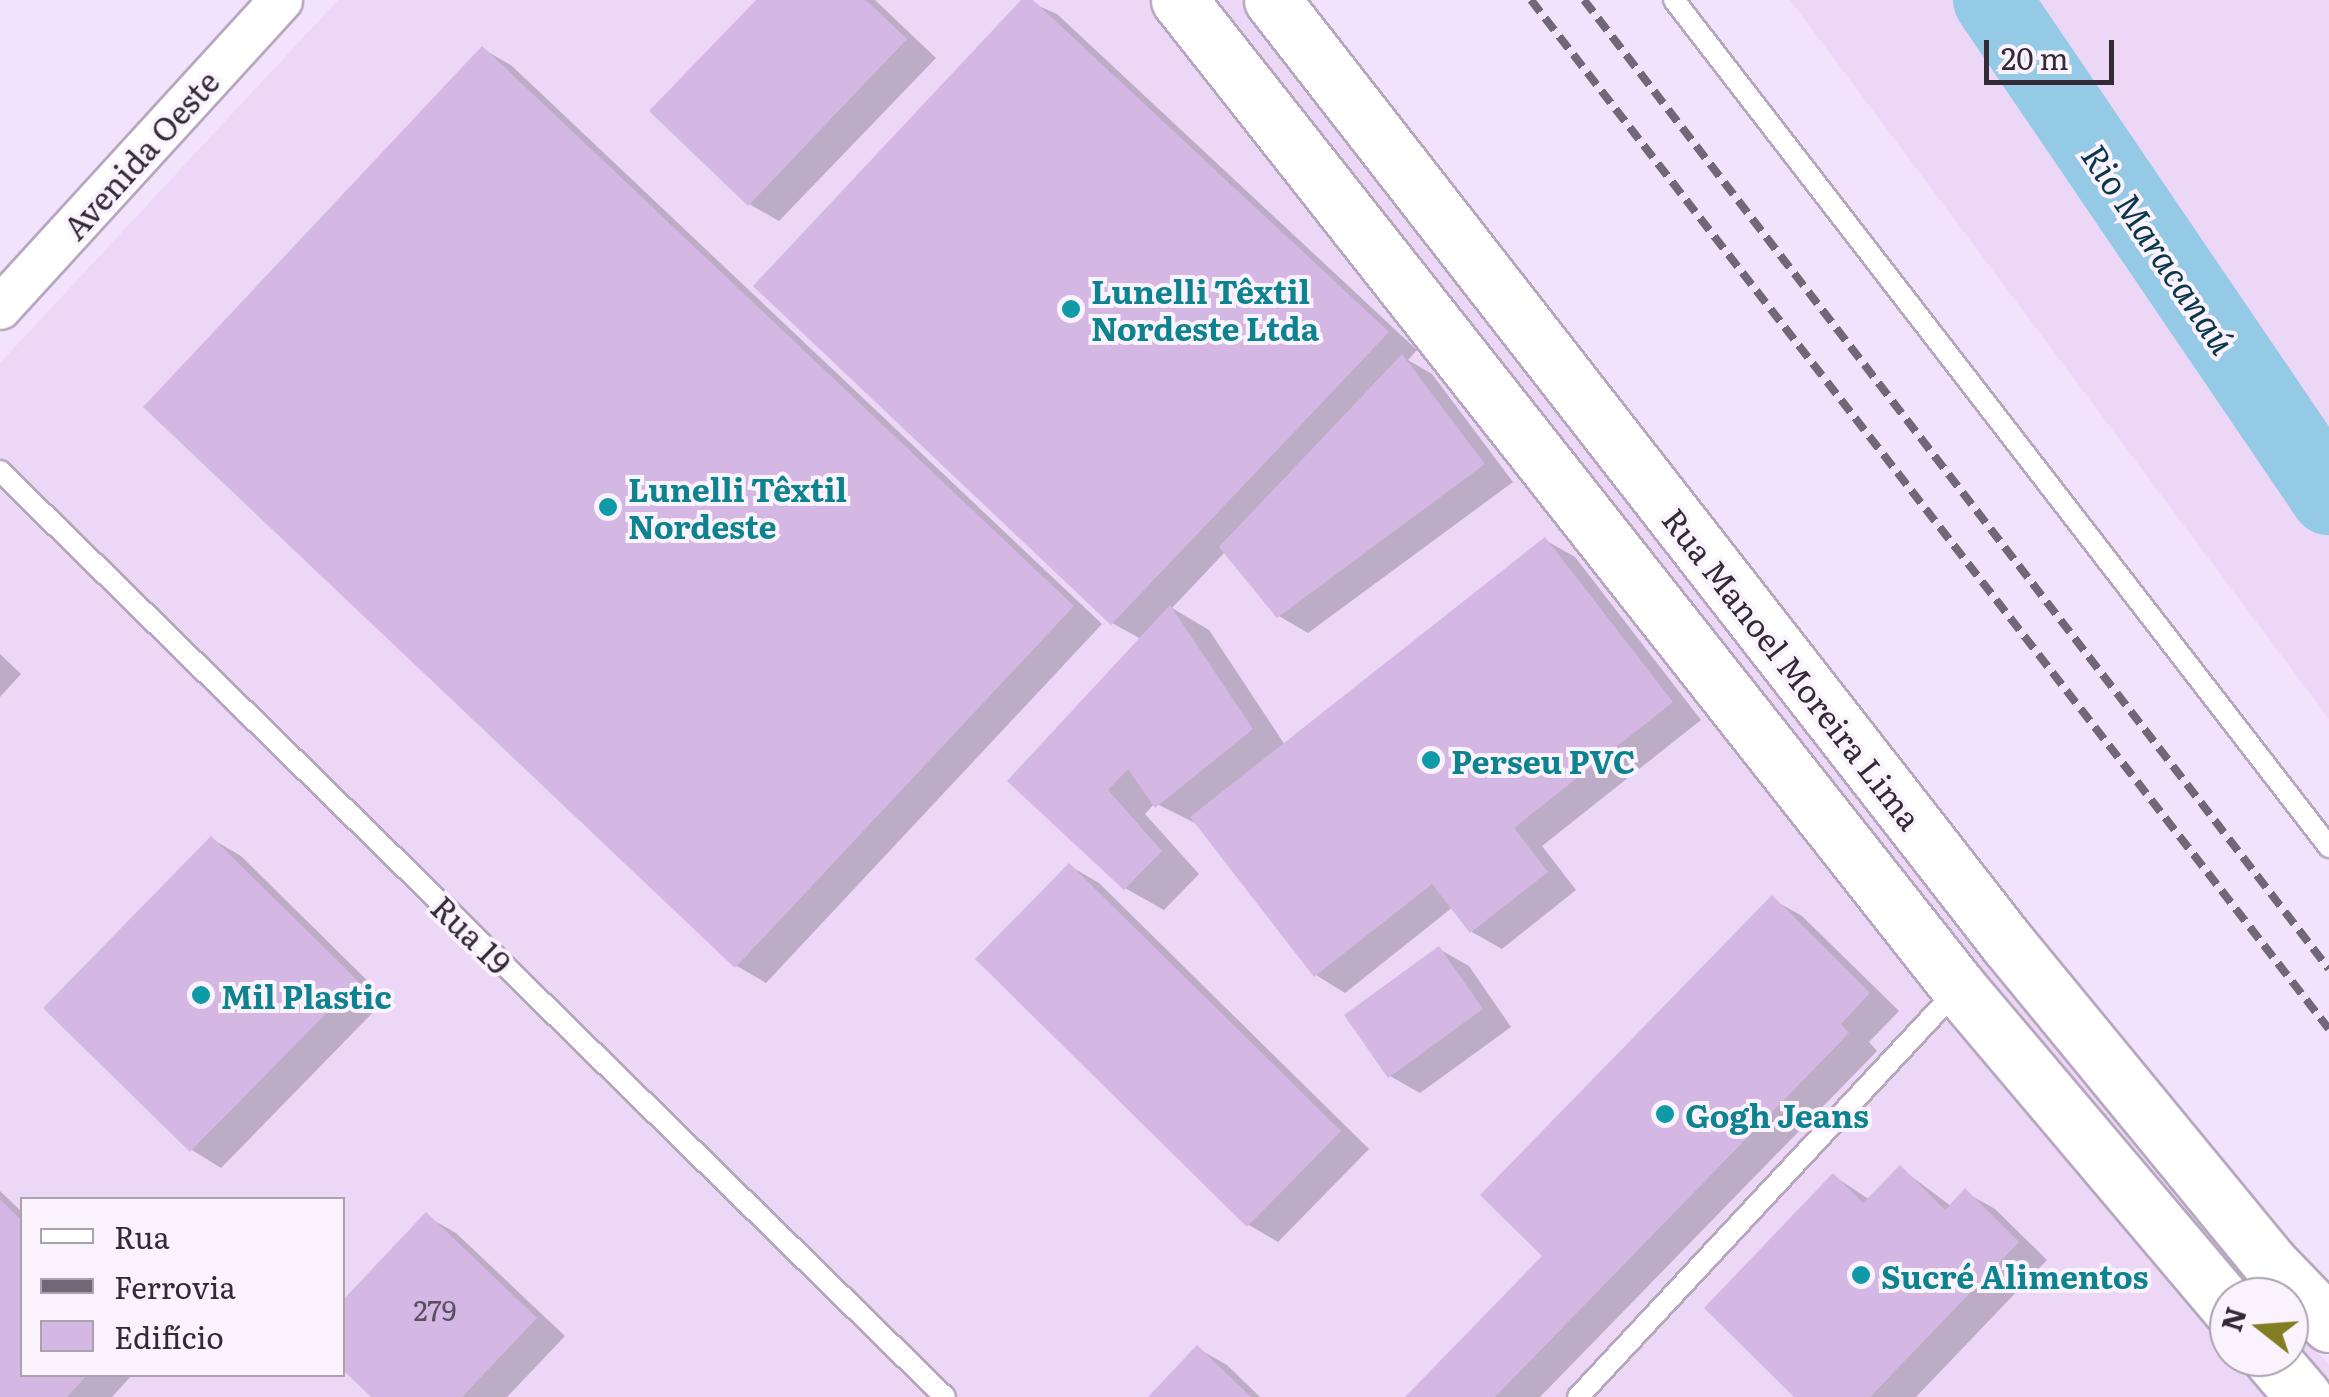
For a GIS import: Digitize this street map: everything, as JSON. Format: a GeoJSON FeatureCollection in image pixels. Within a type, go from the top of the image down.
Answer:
{"type":"FeatureCollection","features":[{"type":"Feature","properties":{"kind":"street","name":"Avenida Oeste"},"geometry":{"type":"LineString","coordinates":[[0,308],[280,0]]}},
{"type":"Feature","properties":{"kind":"street","name":"Rua Manoel Moreira Lima"},"geometry":{"type":"LineString","coordinates":[[1178,0],[1960,988],[2209,1284]]}},
{"type":"Feature","properties":{"kind":"street","name":"Rua Manoel Moreira Lima"},"geometry":{"type":"LineString","coordinates":[[1272,0],[2008,944],[2272,1265],[2329,1324]]}},
{"type":"Feature","properties":{"kind":"street"},"geometry":{"type":"LineString","coordinates":[[2287,1377],[2304,1397]]}},
{"type":"Feature","properties":{"kind":"lane"},"geometry":{"type":"LineString","coordinates":[[1674,0],[2329,847]]}},
{"type":"Feature","properties":{"kind":"lane","name":"Rua 19"},"geometry":{"type":"LineString","coordinates":[[0,472],[944,1397]]}},
{"type":"Feature","properties":{"kind":"lane"},"geometry":{"type":"LineString","coordinates":[[1578,1397],[1960,988]]}},
{"type":"Feature","properties":{"kind":"shaded area"},"geometry":{"type":"Polygon","coordinates":[[[338,0],[1261,0],[2168,1187],[2250,1277],[2209,1277],[2209,1377],[2309,1377],[2309,1343],[2329,1365],[2329,1397],[0,1397],[0,363],[338,0]]]}},
{"type":"Feature","properties":{"kind":"shaded area"},"geometry":{"type":"Polygon","coordinates":[[[1790,0],[2329,0],[2329,719],[1790,0]]]}},
{"type":"Feature","properties":{"kind":"building"},"geometry":{"type":"Polygon","coordinates":[[[756,0],[866,0],[907,39],[748,206],[649,111],[756,0]]]}},
{"type":"Feature","properties":{"kind":"building","name":"Lunelli Têxtil Nordeste Ltda"},"geometry":{"type":"Polygon","coordinates":[[[1021,0],[1033,0],[1389,332],[1111,625],[753,286],[1021,0]]]}},
{"type":"Feature","properties":{"kind":"building","name":"Lunelli Têxtil Nordeste"},"geometry":{"type":"Polygon","coordinates":[[[482,46],[1074,606],[735,968],[143,407],[482,46]]]}},
{"type":"Feature","properties":{"kind":"building"},"geometry":{"type":"Polygon","coordinates":[[[1402,354],[1485,464],[1277,618],[1219,547],[1402,354]]]}},
{"type":"Feature","properties":{"kind":"building","name":"Perseu PVC"},"geometry":{"type":"Polygon","coordinates":[[[1545,537],[1673,702],[1514,828],[1548,872],[1470,933],[1432,884],[1314,977],[1190,817],[1545,537]]]}},
{"type":"Feature","properties":{"kind":"building"},"geometry":{"type":"Polygon","coordinates":[[[1170,605],[1253,729],[1155,808],[1128,769],[1108,790],[1162,851],[1124,890],[1007,781],[1170,605]]]}},
{"type":"Feature","properties":{"kind":"building","name":"Mil Plastic"},"geometry":{"type":"Polygon","coordinates":[[[211,836],[358,981],[190,1152],[43,1008],[211,836]]]}},
{"type":"Feature","properties":{"kind":"building"},"geometry":{"type":"Polygon","coordinates":[[[1069,863],[1341,1131],[1247,1227],[975,959],[1069,863]]]}},
{"type":"Feature","properties":{"kind":"building","name":"Gogh Jeans"},"geometry":{"type":"Polygon","coordinates":[[[1772,895],[1870,993],[1841,1024],[1849,1033],[1495,1397],[1405,1397],[1542,1256],[1480,1195],[1772,895]]]}},
{"type":"Feature","properties":{"kind":"building"},"geometry":{"type":"Polygon","coordinates":[[[1439,946],[1483,1009],[1388,1078],[1344,1015],[1439,946]]]}},
{"type":"Feature","properties":{"kind":"building","name":"Sucré Alimentos"},"geometry":{"type":"Polygon","coordinates":[[[1900,1165],[1945,1210],[1965,1188],[2019,1242],[1870,1397],[1794,1397],[1704,1308],[1833,1173],[1863,1203],[1900,1165]]]}},
{"type":"Feature","properties":{"kind":"building"},"geometry":{"type":"Polygon","coordinates":[[[0,1199],[20,1219],[20,1377],[85,1377],[67,1397],[0,1397],[0,1199]]]}},
{"type":"Feature","properties":{"kind":"building"},"geometry":{"type":"Polygon","coordinates":[[[426,1212],[537,1318],[462,1397],[371,1397],[345,1372],[345,1298],[426,1212]]]}},
{"type":"Feature","properties":{"kind":"building"},"geometry":{"type":"Polygon","coordinates":[[[1197,1345],[1251,1397],[1148,1397],[1197,1345]]]}},
{"type":"Feature","properties":{"kind":"waterway","name":"Rio Maracanaú"},"geometry":{"type":"LineString","coordinates":[[1992,0],[2329,496]]}},
{"type":"Feature","properties":{"kind":"railway"},"geometry":{"type":"LineString","coordinates":[[1531,0],[2329,1029]]}},
{"type":"Feature","properties":{"kind":"railway"},"geometry":{"type":"LineString","coordinates":[[1584,0],[2329,969]]}},
{"type":"Feature","properties":{"kind":"place","name":"Lunelli Têxtil Nordeste Ltda"},"geometry":{"type":"Point","coordinates":[1071,309]}},
{"type":"Feature","properties":{"kind":"place","name":"Lunelli Têxtil Nordeste"},"geometry":{"type":"Point","coordinates":[608,507]}},
{"type":"Feature","properties":{"kind":"place","name":"Perseu PVC"},"geometry":{"type":"Point","coordinates":[1431,760]}},
{"type":"Feature","properties":{"kind":"place","name":"Mil Plastic"},"geometry":{"type":"Point","coordinates":[201,995]}},
{"type":"Feature","properties":{"kind":"place","name":"Gogh Jeans"},"geometry":{"type":"Point","coordinates":[1665,1114]}},
{"type":"Feature","properties":{"kind":"place","name":"Sucré Alimentos"},"geometry":{"type":"Point","coordinates":[1861,1275]}}]}
